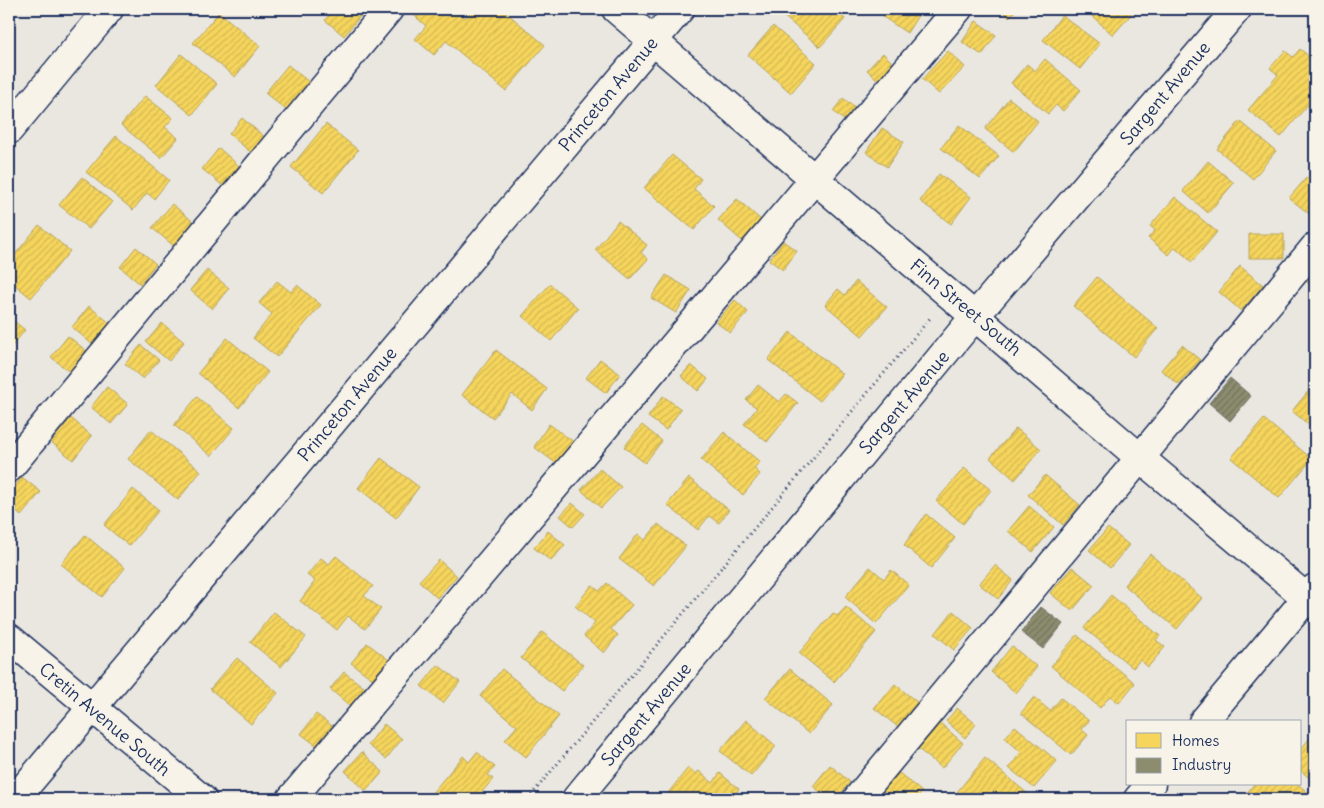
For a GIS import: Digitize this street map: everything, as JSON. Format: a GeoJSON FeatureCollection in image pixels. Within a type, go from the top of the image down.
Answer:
{"type":"FeatureCollection","features":[{"type":"Feature","properties":{"kind":"street"},"geometry":{"type":"LineString","coordinates":[[9,130],[109,9]]}},
{"type":"Feature","properties":{"kind":"street"},"geometry":{"type":"LineString","coordinates":[[9,468],[389,9]]}},
{"type":"Feature","properties":{"kind":"street","name":"Finn Street South"},"geometry":{"type":"LineString","coordinates":[[616,9],[976,315],[1139,457],[1313,597]]}},
{"type":"Feature","properties":{"kind":"street","name":"Princeton Avenue"},"geometry":{"type":"LineString","coordinates":[[15,799],[680,9]]}},
{"type":"Feature","properties":{"kind":"street"},"geometry":{"type":"LineString","coordinates":[[291,799],[958,9]]}},
{"type":"Feature","properties":{"kind":"street","name":"Sargent Avenue"},"geometry":{"type":"LineString","coordinates":[[576,799],[976,315],[1237,9]]}},
{"type":"Feature","properties":{"kind":"street"},"geometry":{"type":"LineString","coordinates":[[857,799],[1315,247]]}},
{"type":"Feature","properties":{"kind":"street"},"geometry":{"type":"LineString","coordinates":[[1205,720],[1313,597]]}},
{"type":"Feature","properties":{"kind":"street","name":"Cretin Avenue South"},"geometry":{"type":"LineString","coordinates":[[9,638],[202,799]]}},
{"type":"Feature","properties":{"kind":"street"},"geometry":{"type":"LineString","coordinates":[[1138,799],[1149,786]]}},
{"type":"Feature","properties":{"kind":"path"},"geometry":{"type":"LineString","coordinates":[[528,799],[931,317]]}},
{"type":"Feature","properties":{"kind":"building: Homes"},"geometry":{"type":"Polygon","coordinates":[[[334,9],[355,9],[362,14],[344,36],[325,20],[334,9]]]}},
{"type":"Feature","properties":{"kind":"building: Homes"},"geometry":{"type":"Polygon","coordinates":[[[409,9],[454,9],[465,18],[473,9],[502,9],[545,45],[506,91],[446,41],[434,55],[415,39],[426,26],[409,9]]]}},
{"type":"Feature","properties":{"kind":"building: Homes"},"geometry":{"type":"Polygon","coordinates":[[[775,9],[833,9],[845,19],[820,47],[775,9]]]}},
{"type":"Feature","properties":{"kind":"building: Homes"},"geometry":{"type":"Polygon","coordinates":[[[889,9],[912,9],[919,14],[907,33],[883,17],[889,9]]]}},
{"type":"Feature","properties":{"kind":"building: Homes"},"geometry":{"type":"Polygon","coordinates":[[[1000,9],[1017,9],[1009,17],[1000,9]]]}},
{"type":"Feature","properties":{"kind":"building: Homes"},"geometry":{"type":"Polygon","coordinates":[[[1084,9],[1136,9],[1113,35],[1084,9]]]}},
{"type":"Feature","properties":{"kind":"building: Homes"},"geometry":{"type":"Polygon","coordinates":[[[219,12],[260,46],[235,77],[193,43],[219,12]]]}},
{"type":"Feature","properties":{"kind":"building: Homes"},"geometry":{"type":"Polygon","coordinates":[[[1062,15],[1100,44],[1080,69],[1043,40],[1062,15]]]}},
{"type":"Feature","properties":{"kind":"building: Homes"},"geometry":{"type":"Polygon","coordinates":[[[976,21],[996,35],[982,55],[962,42],[976,21]]]}},
{"type":"Feature","properties":{"kind":"building: Homes"},"geometry":{"type":"Polygon","coordinates":[[[773,26],[816,63],[791,93],[748,55],[773,26]]]}},
{"type":"Feature","properties":{"kind":"building: Homes"},"geometry":{"type":"Polygon","coordinates":[[[1300,49],[1315,61],[1315,105],[1311,101],[1281,137],[1248,110],[1278,75],[1270,68],[1285,51],[1293,57],[1300,49]]]}},
{"type":"Feature","properties":{"kind":"building: Homes"},"geometry":{"type":"Polygon","coordinates":[[[948,51],[965,67],[939,94],[922,79],[948,51]]]}},
{"type":"Feature","properties":{"kind":"building: Homes"},"geometry":{"type":"Polygon","coordinates":[[[883,53],[894,64],[878,80],[867,70],[883,53]]]}},
{"type":"Feature","properties":{"kind":"building: Homes"},"geometry":{"type":"Polygon","coordinates":[[[181,54],[217,84],[192,115],[156,85],[181,54]]]}},
{"type":"Feature","properties":{"kind":"building: Homes"},"geometry":{"type":"Polygon","coordinates":[[[1045,59],[1081,90],[1063,111],[1056,105],[1048,114],[1011,83],[1027,64],[1035,71],[1045,59]]]}},
{"type":"Feature","properties":{"kind":"building: Homes"},"geometry":{"type":"Polygon","coordinates":[[[288,65],[309,82],[286,110],[265,93],[288,65]]]}},
{"type":"Feature","properties":{"kind":"building: Homes"},"geometry":{"type":"Polygon","coordinates":[[[145,96],[173,118],[165,127],[178,138],[161,158],[121,125],[145,96]]]}},
{"type":"Feature","properties":{"kind":"building: Homes"},"geometry":{"type":"Polygon","coordinates":[[[843,98],[855,108],[845,121],[833,111],[843,98]]]}},
{"type":"Feature","properties":{"kind":"building: Homes"},"geometry":{"type":"Polygon","coordinates":[[[1009,98],[1038,121],[1014,152],[985,129],[1009,98]]]}},
{"type":"Feature","properties":{"kind":"building: Homes"},"geometry":{"type":"Polygon","coordinates":[[[242,118],[267,139],[254,155],[229,134],[242,118]]]}},
{"type":"Feature","properties":{"kind":"building: Homes"},"geometry":{"type":"Polygon","coordinates":[[[1240,121],[1276,151],[1253,179],[1217,149],[1240,121]]]}},
{"type":"Feature","properties":{"kind":"building: Homes"},"geometry":{"type":"Polygon","coordinates":[[[326,124],[358,150],[323,193],[291,167],[326,124]]]}},
{"type":"Feature","properties":{"kind":"building: Homes"},"geometry":{"type":"Polygon","coordinates":[[[959,125],[999,156],[980,179],[941,148],[959,125]]]}},
{"type":"Feature","properties":{"kind":"building: Homes"},"geometry":{"type":"Polygon","coordinates":[[[882,128],[904,142],[887,167],[866,152],[882,128]]]}},
{"type":"Feature","properties":{"kind":"building: Homes"},"geometry":{"type":"Polygon","coordinates":[[[116,136],[169,180],[154,199],[147,193],[133,210],[86,172],[116,136]]]}},
{"type":"Feature","properties":{"kind":"building: Homes"},"geometry":{"type":"Polygon","coordinates":[[[219,148],[239,166],[223,186],[202,169],[219,148]]]}},
{"type":"Feature","properties":{"kind":"building: Homes"},"geometry":{"type":"Polygon","coordinates":[[[672,155],[701,179],[694,189],[714,206],[694,230],[644,188],[672,155]]]}},
{"type":"Feature","properties":{"kind":"building: Homes"},"geometry":{"type":"Polygon","coordinates":[[[1208,161],[1234,183],[1208,213],[1183,191],[1208,161]]]}},
{"type":"Feature","properties":{"kind":"building: Homes"},"geometry":{"type":"Polygon","coordinates":[[[939,174],[971,197],[951,224],[920,201],[939,174]]]}},
{"type":"Feature","properties":{"kind":"building: Homes"},"geometry":{"type":"Polygon","coordinates":[[[82,177],[112,202],[89,229],[59,205],[82,177]]]}},
{"type":"Feature","properties":{"kind":"building: Homes"},"geometry":{"type":"Polygon","coordinates":[[[1307,177],[1315,184],[1315,212],[1312,216],[1289,198],[1307,177]]]}},
{"type":"Feature","properties":{"kind":"building: Homes"},"geometry":{"type":"Polygon","coordinates":[[[1175,197],[1217,232],[1192,262],[1175,247],[1169,255],[1148,238],[1155,230],[1150,226],[1175,197]]]}},
{"type":"Feature","properties":{"kind":"building: Homes"},"geometry":{"type":"Polygon","coordinates":[[[737,199],[761,220],[742,241],[718,220],[737,199]]]}},
{"type":"Feature","properties":{"kind":"building: Homes"},"geometry":{"type":"Polygon","coordinates":[[[172,204],[195,223],[175,247],[152,228],[172,204]]]}},
{"type":"Feature","properties":{"kind":"building: Homes"},"geometry":{"type":"Polygon","coordinates":[[[618,221],[647,245],[641,253],[648,259],[630,279],[595,250],[618,221]]]}},
{"type":"Feature","properties":{"kind":"building: Homes"},"geometry":{"type":"Polygon","coordinates":[[[39,225],[70,251],[31,298],[9,280],[9,262],[39,225]]]}},
{"type":"Feature","properties":{"kind":"building: Homes"},"geometry":{"type":"Polygon","coordinates":[[[1249,234],[1284,234],[1284,258],[1249,258],[1249,234]]]}},
{"type":"Feature","properties":{"kind":"building: Homes"},"geometry":{"type":"Polygon","coordinates":[[[783,241],[797,251],[783,270],[769,260],[783,241]]]}},
{"type":"Feature","properties":{"kind":"building: Homes"},"geometry":{"type":"Polygon","coordinates":[[[136,247],[156,264],[140,284],[120,267],[136,247]]]}},
{"type":"Feature","properties":{"kind":"building: Homes"},"geometry":{"type":"Polygon","coordinates":[[[1240,266],[1263,285],[1241,311],[1219,292],[1240,266]]]}},
{"type":"Feature","properties":{"kind":"building: Homes"},"geometry":{"type":"Polygon","coordinates":[[[207,270],[229,288],[212,309],[190,290],[207,270]]]}},
{"type":"Feature","properties":{"kind":"building: Homes"},"geometry":{"type":"Polygon","coordinates":[[[1315,270],[1315,289],[1306,281],[1315,270]]]}},
{"type":"Feature","properties":{"kind":"building: Homes"},"geometry":{"type":"Polygon","coordinates":[[[666,275],[691,290],[676,313],[651,298],[666,275]]]}},
{"type":"Feature","properties":{"kind":"building: Homes"},"geometry":{"type":"Polygon","coordinates":[[[1097,277],[1158,328],[1134,357],[1073,306],[1097,277]]]}},
{"type":"Feature","properties":{"kind":"building: Homes"},"geometry":{"type":"Polygon","coordinates":[[[277,281],[291,292],[297,285],[321,305],[277,357],[253,338],[272,314],[259,303],[277,281]]]}},
{"type":"Feature","properties":{"kind":"building: Homes"},"geometry":{"type":"Polygon","coordinates":[[[856,281],[887,307],[862,336],[825,305],[838,289],[845,295],[856,281]]]}},
{"type":"Feature","properties":{"kind":"building: Homes"},"geometry":{"type":"Polygon","coordinates":[[[550,284],[578,308],[551,341],[522,316],[550,284]]]}},
{"type":"Feature","properties":{"kind":"building: Homes"},"geometry":{"type":"Polygon","coordinates":[[[735,300],[748,312],[730,333],[716,322],[735,300]]]}},
{"type":"Feature","properties":{"kind":"building: Homes"},"geometry":{"type":"Polygon","coordinates":[[[89,306],[111,324],[94,346],[72,327],[89,306]]]}},
{"type":"Feature","properties":{"kind":"building: Homes"},"geometry":{"type":"Polygon","coordinates":[[[9,317],[25,330],[9,350],[9,317]]]}},
{"type":"Feature","properties":{"kind":"building: Homes"},"geometry":{"type":"Polygon","coordinates":[[[162,323],[184,342],[169,361],[146,342],[162,323]]]}},
{"type":"Feature","properties":{"kind":"building: Homes"},"geometry":{"type":"Polygon","coordinates":[[[790,332],[842,374],[820,401],[768,360],[790,332]]]}},
{"type":"Feature","properties":{"kind":"building: Homes"},"geometry":{"type":"Polygon","coordinates":[[[68,336],[89,353],[72,374],[51,357],[68,336]]]}},
{"type":"Feature","properties":{"kind":"building: Homes"},"geometry":{"type":"Polygon","coordinates":[[[227,338],[268,372],[239,408],[198,373],[227,338]]]}},
{"type":"Feature","properties":{"kind":"building: Homes"},"geometry":{"type":"Polygon","coordinates":[[[141,345],[159,360],[143,379],[125,364],[141,345]]]}},
{"type":"Feature","properties":{"kind":"building: Homes"},"geometry":{"type":"Polygon","coordinates":[[[1182,345],[1200,360],[1179,385],[1161,370],[1182,345]]]}},
{"type":"Feature","properties":{"kind":"building: Homes"},"geometry":{"type":"Polygon","coordinates":[[[496,350],[547,389],[532,410],[512,394],[493,418],[462,395],[496,350]]]}},
{"type":"Feature","properties":{"kind":"building: Homes"},"geometry":{"type":"Polygon","coordinates":[[[600,359],[620,374],[606,393],[586,378],[600,359]]]}},
{"type":"Feature","properties":{"kind":"building: Homes"},"geometry":{"type":"Polygon","coordinates":[[[691,365],[708,379],[698,391],[681,376],[691,365]]]}},
{"type":"Feature","properties":{"kind":"building: Homes"},"geometry":{"type":"Polygon","coordinates":[[[1315,383],[1315,430],[1292,411],[1315,383]]]}},
{"type":"Feature","properties":{"kind":"building: Homes"},"geometry":{"type":"Polygon","coordinates":[[[758,385],[779,402],[786,394],[798,403],[767,442],[744,424],[757,408],[746,400],[758,385]]]}},
{"type":"Feature","properties":{"kind":"building: Homes"},"geometry":{"type":"Polygon","coordinates":[[[107,387],[128,404],[111,424],[91,407],[107,387]]]}},
{"type":"Feature","properties":{"kind":"building: Homes"},"geometry":{"type":"Polygon","coordinates":[[[663,396],[681,409],[666,430],[648,417],[663,396]]]}},
{"type":"Feature","properties":{"kind":"building: Homes"},"geometry":{"type":"Polygon","coordinates":[[[197,397],[234,428],[211,456],[174,425],[197,397]]]}},
{"type":"Feature","properties":{"kind":"building: Homes"},"geometry":{"type":"Polygon","coordinates":[[[71,418],[92,436],[73,460],[51,442],[71,418]]]}},
{"type":"Feature","properties":{"kind":"building: Homes"},"geometry":{"type":"Polygon","coordinates":[[[1264,419],[1312,459],[1279,498],[1231,458],[1264,419]]]}},
{"type":"Feature","properties":{"kind":"building: Homes"},"geometry":{"type":"Polygon","coordinates":[[[549,424],[574,442],[557,464],[534,447],[549,424]]]}},
{"type":"Feature","properties":{"kind":"building: Homes"},"geometry":{"type":"Polygon","coordinates":[[[642,425],[662,441],[645,463],[624,447],[642,425]]]}},
{"type":"Feature","properties":{"kind":"building: Homes"},"geometry":{"type":"Polygon","coordinates":[[[1016,428],[1041,449],[1015,480],[990,458],[1016,428]]]}},
{"type":"Feature","properties":{"kind":"building: Homes"},"geometry":{"type":"Polygon","coordinates":[[[151,430],[201,471],[178,500],[128,459],[151,430]]]}},
{"type":"Feature","properties":{"kind":"building: Homes"},"geometry":{"type":"Polygon","coordinates":[[[724,432],[760,462],[754,468],[760,474],[743,495],[701,460],[724,432]]]}},
{"type":"Feature","properties":{"kind":"building: Homes"},"geometry":{"type":"Polygon","coordinates":[[[381,458],[419,487],[396,518],[358,488],[381,458]]]}},
{"type":"Feature","properties":{"kind":"building: Homes"},"geometry":{"type":"Polygon","coordinates":[[[964,468],[991,490],[963,524],[936,501],[964,468]]]}},
{"type":"Feature","properties":{"kind":"building: Homes"},"geometry":{"type":"Polygon","coordinates":[[[600,469],[621,487],[601,508],[581,490],[600,469]]]}},
{"type":"Feature","properties":{"kind":"building: Homes"},"geometry":{"type":"Polygon","coordinates":[[[1045,475],[1080,505],[1063,525],[1028,495],[1045,475]]]}},
{"type":"Feature","properties":{"kind":"building: Homes"},"geometry":{"type":"Polygon","coordinates":[[[22,477],[41,492],[21,516],[9,505],[9,493],[22,477]]]}},
{"type":"Feature","properties":{"kind":"building: Homes"},"geometry":{"type":"Polygon","coordinates":[[[689,478],[729,510],[719,523],[709,516],[698,530],[667,505],[689,478]]]}},
{"type":"Feature","properties":{"kind":"building: Homes"},"geometry":{"type":"Polygon","coordinates":[[[133,489],[159,510],[129,546],[104,525],[133,489]]]}},
{"type":"Feature","properties":{"kind":"building: Homes"},"geometry":{"type":"Polygon","coordinates":[[[572,503],[585,514],[573,527],[560,516],[572,503]]]}},
{"type":"Feature","properties":{"kind":"building: Homes"},"geometry":{"type":"Polygon","coordinates":[[[1029,506],[1054,527],[1033,552],[1008,531],[1029,506]]]}},
{"type":"Feature","properties":{"kind":"building: Homes"},"geometry":{"type":"Polygon","coordinates":[[[926,514],[955,538],[931,568],[904,545],[926,514]]]}},
{"type":"Feature","properties":{"kind":"building: Homes"},"geometry":{"type":"Polygon","coordinates":[[[658,524],[686,546],[654,586],[619,559],[638,534],[645,540],[658,524]]]}},
{"type":"Feature","properties":{"kind":"building: Homes"},"geometry":{"type":"Polygon","coordinates":[[[1108,528],[1129,545],[1110,568],[1089,550],[1108,528]]]}},
{"type":"Feature","properties":{"kind":"building: Homes"},"geometry":{"type":"Polygon","coordinates":[[[548,531],[565,545],[551,561],[534,548],[548,531]]]}},
{"type":"Feature","properties":{"kind":"building: Homes"},"geometry":{"type":"Polygon","coordinates":[[[85,535],[125,568],[102,597],[61,564],[85,535]]]}},
{"type":"Feature","properties":{"kind":"building: Homes"},"geometry":{"type":"Polygon","coordinates":[[[1150,554],[1202,598],[1177,629],[1124,585],[1150,554]]]}},
{"type":"Feature","properties":{"kind":"building: Homes"},"geometry":{"type":"Polygon","coordinates":[[[336,556],[373,586],[364,596],[381,609],[365,629],[348,616],[337,630],[300,601],[315,581],[307,575],[321,558],[329,564],[336,556]]]}},
{"type":"Feature","properties":{"kind":"building: Homes"},"geometry":{"type":"Polygon","coordinates":[[[439,560],[457,576],[437,598],[419,581],[439,560]]]}},
{"type":"Feature","properties":{"kind":"building: Homes"},"geometry":{"type":"Polygon","coordinates":[[[995,565],[1013,580],[998,599],[979,584],[995,565]]]}},
{"type":"Feature","properties":{"kind":"building: Homes"},"geometry":{"type":"Polygon","coordinates":[[[870,567],[884,579],[891,570],[909,585],[876,624],[845,597],[870,567]]]}},
{"type":"Feature","properties":{"kind":"building: Homes"},"geometry":{"type":"Polygon","coordinates":[[[1072,567],[1094,585],[1072,611],[1050,593],[1072,567]]]}},
{"type":"Feature","properties":{"kind":"building: Homes"},"geometry":{"type":"Polygon","coordinates":[[[607,583],[632,605],[611,629],[618,635],[604,653],[584,636],[595,623],[575,606],[592,585],[599,591],[607,583]]]}},
{"type":"Feature","properties":{"kind":"building: Homes"},"geometry":{"type":"Polygon","coordinates":[[[1111,595],[1160,636],[1156,640],[1165,647],[1148,667],[1140,660],[1133,668],[1084,628],[1111,595]]]}},
{"type":"Feature","properties":{"kind":"building: Homes"},"geometry":{"type":"Polygon","coordinates":[[[846,607],[876,632],[834,682],[799,653],[833,613],[837,616],[846,607]]]}},
{"type":"Feature","properties":{"kind":"building: Homes"},"geometry":{"type":"Polygon","coordinates":[[[953,611],[973,628],[954,650],[935,634],[953,611]]]}},
{"type":"Feature","properties":{"kind":"building: Homes"},"geometry":{"type":"Polygon","coordinates":[[[274,612],[306,637],[281,667],[250,642],[274,612]]]}},
{"type":"Feature","properties":{"kind":"building: Homes"},"geometry":{"type":"Polygon","coordinates":[[[542,632],[583,665],[562,691],[521,658],[542,632]]]}},
{"type":"Feature","properties":{"kind":"building: Homes"},"geometry":{"type":"Polygon","coordinates":[[[1077,635],[1135,683],[1119,703],[1110,696],[1100,708],[1051,666],[1077,635]]]}},
{"type":"Feature","properties":{"kind":"building: Homes"},"geometry":{"type":"Polygon","coordinates":[[[367,643],[389,660],[374,680],[351,663],[367,643]]]}},
{"type":"Feature","properties":{"kind":"building: Homes"},"geometry":{"type":"Polygon","coordinates":[[[1012,646],[1037,667],[1016,693],[991,672],[1012,646]]]}},
{"type":"Feature","properties":{"kind":"building: Homes"},"geometry":{"type":"Polygon","coordinates":[[[237,658],[278,693],[251,724],[210,689],[237,658]]]}},
{"type":"Feature","properties":{"kind":"building: Homes"},"geometry":{"type":"Polygon","coordinates":[[[438,665],[460,682],[443,703],[421,686],[438,665]]]}},
{"type":"Feature","properties":{"kind":"building: Homes"},"geometry":{"type":"Polygon","coordinates":[[[502,669],[559,716],[526,757],[505,740],[517,726],[480,696],[502,669]]]}},
{"type":"Feature","properties":{"kind":"building: Homes"},"geometry":{"type":"Polygon","coordinates":[[[790,669],[833,705],[809,734],[765,698],[790,669]]]}},
{"type":"Feature","properties":{"kind":"building: Homes"},"geometry":{"type":"Polygon","coordinates":[[[344,672],[365,688],[350,706],[330,689],[344,672]]]}},
{"type":"Feature","properties":{"kind":"building: Homes"},"geometry":{"type":"Polygon","coordinates":[[[895,684],[918,703],[898,727],[874,708],[895,684]]]}},
{"type":"Feature","properties":{"kind":"building: Homes"},"geometry":{"type":"Polygon","coordinates":[[[1034,697],[1050,711],[1061,698],[1089,721],[1081,729],[1088,735],[1071,755],[1021,713],[1034,697]]]}},
{"type":"Feature","properties":{"kind":"building: Homes"},"geometry":{"type":"Polygon","coordinates":[[[957,708],[976,724],[965,738],[946,721],[957,708]]]}},
{"type":"Feature","properties":{"kind":"building: Homes"},"geometry":{"type":"Polygon","coordinates":[[[316,714],[335,728],[320,748],[301,734],[316,714]]]}},
{"type":"Feature","properties":{"kind":"building: Homes"},"geometry":{"type":"Polygon","coordinates":[[[746,720],[776,746],[751,776],[720,751],[746,720]]]}},
{"type":"Feature","properties":{"kind":"building: Homes"},"geometry":{"type":"Polygon","coordinates":[[[940,723],[963,743],[942,768],[918,749],[940,723]]]}},
{"type":"Feature","properties":{"kind":"building: Homes"},"geometry":{"type":"Polygon","coordinates":[[[384,724],[402,739],[386,759],[368,745],[384,724]]]}},
{"type":"Feature","properties":{"kind":"building: Homes"},"geometry":{"type":"Polygon","coordinates":[[[1015,726],[1057,761],[1034,788],[1009,768],[1021,752],[1005,738],[1015,726]]]}},
{"type":"Feature","properties":{"kind":"building: Homes"},"geometry":{"type":"Polygon","coordinates":[[[1315,732],[1315,783],[1302,772],[1302,748],[1315,732]]]}},
{"type":"Feature","properties":{"kind":"building: Homes"},"geometry":{"type":"Polygon","coordinates":[[[362,752],[383,772],[366,791],[345,771],[362,752]]]}},
{"type":"Feature","properties":{"kind":"building: Homes"},"geometry":{"type":"Polygon","coordinates":[[[477,752],[495,767],[488,775],[493,779],[476,799],[440,799],[432,793],[463,756],[469,762],[477,752]]]}},
{"type":"Feature","properties":{"kind":"building: Homes"},"geometry":{"type":"Polygon","coordinates":[[[985,758],[1028,794],[1024,799],[966,799],[957,792],[985,758]]]}},
{"type":"Feature","properties":{"kind":"building: Homes"},"geometry":{"type":"Polygon","coordinates":[[[830,765],[850,782],[836,799],[828,799],[813,786],[830,765]]]}},
{"type":"Feature","properties":{"kind":"building: Homes"},"geometry":{"type":"Polygon","coordinates":[[[688,768],[695,774],[699,771],[713,783],[720,773],[739,789],[730,799],[674,799],[668,793],[688,768]]]}},
{"type":"Feature","properties":{"kind":"building: Homes"},"geometry":{"type":"Polygon","coordinates":[[[898,772],[922,792],[916,799],[876,798],[898,772]]]}},
{"type":"Feature","properties":{"kind":"building: Homes"},"geometry":{"type":"Polygon","coordinates":[[[1252,786],[1300,786],[1314,798],[1254,799],[1247,793],[1252,786]]]}},
{"type":"Feature","properties":{"kind":"building: Industry"},"geometry":{"type":"Polygon","coordinates":[[[1230,378],[1251,396],[1230,421],[1209,403],[1230,378]]]}},
{"type":"Feature","properties":{"kind":"building: Industry"},"geometry":{"type":"Polygon","coordinates":[[[1041,607],[1063,624],[1043,649],[1021,632],[1041,607]]]}}]}
